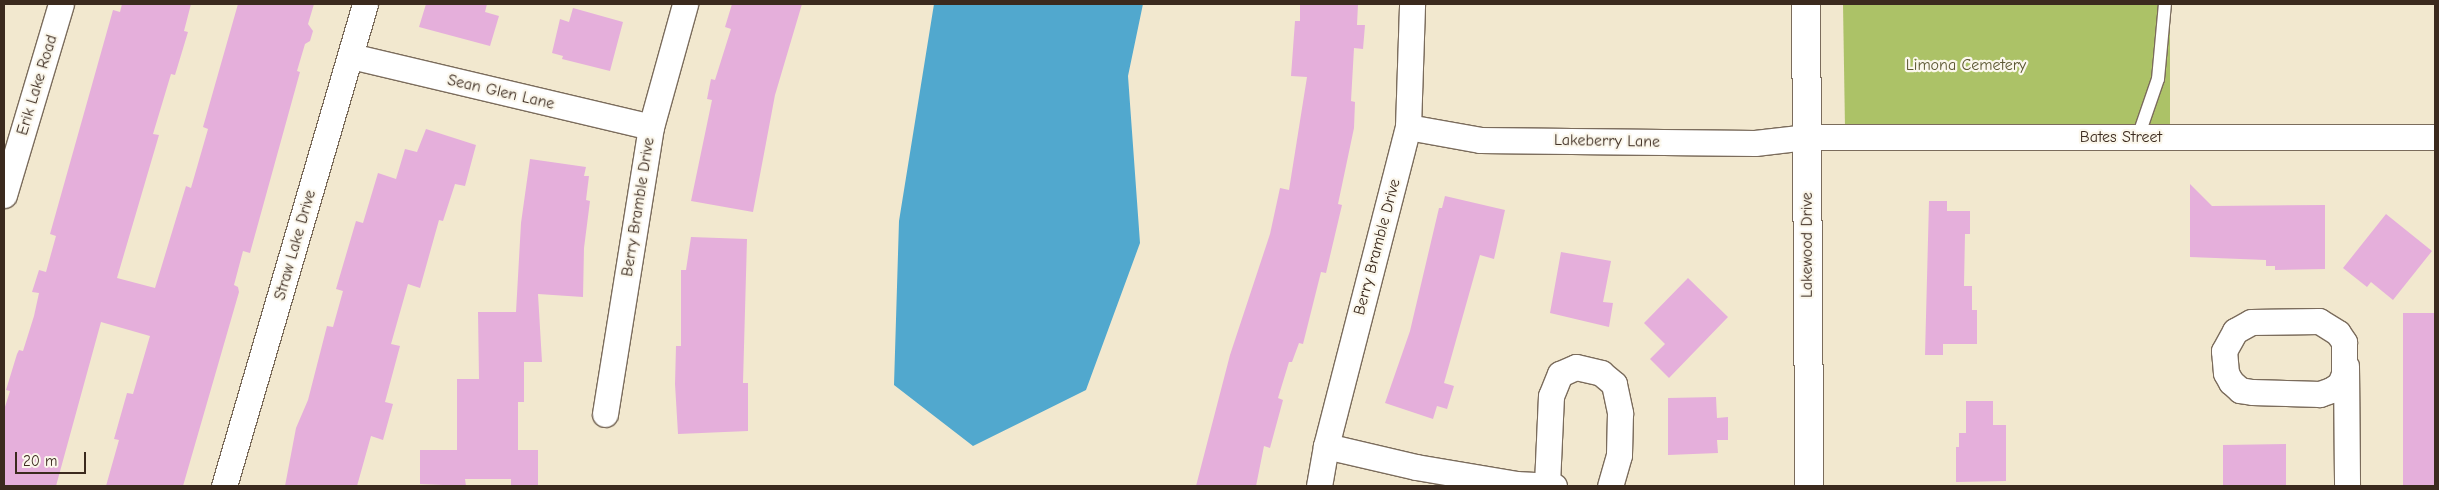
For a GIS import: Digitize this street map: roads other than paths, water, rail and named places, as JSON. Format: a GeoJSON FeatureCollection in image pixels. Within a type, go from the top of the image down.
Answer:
{"type":"FeatureCollection","features":[{"type":"Feature","properties":{"kind":"street","name":"Erik Lake Road"},"geometry":{"type":"LineString","coordinates":[[4,195],[61,4]]}},
{"type":"Feature","properties":{"kind":"street","name":"Straw Lake Drive"},"geometry":{"type":"LineString","coordinates":[[224,486],[365,4]]}},
{"type":"Feature","properties":{"kind":"street","name":"Berry Bramble Drive"},"geometry":{"type":"LineString","coordinates":[[605,414],[651,127],[685,4]]}},
{"type":"Feature","properties":{"kind":"street","name":"Berry Bramble Drive"},"geometry":{"type":"LineString","coordinates":[[1319,486],[1326,446],[1408,127],[1412,4]]}},
{"type":"Feature","properties":{"kind":"street","name":"Lakewood Drive"},"geometry":{"type":"LineString","coordinates":[[1806,4],[1809,486]]}},
{"type":"Feature","properties":{"kind":"street","name":"Sean Glen Lane"},"geometry":{"type":"LineString","coordinates":[[351,56],[651,127]]}},
{"type":"Feature","properties":{"kind":"street","name":"Lakeberry Lane"},"geometry":{"type":"LineString","coordinates":[[1408,127],[1480,140],[1755,143],[1806,138]]}},
{"type":"Feature","properties":{"kind":"street","name":"Bates Street"},"geometry":{"type":"LineString","coordinates":[[1806,138],[2435,137]]}},
{"type":"Feature","properties":{"kind":"street"},"geometry":{"type":"LineString","coordinates":[[2346,361],[2340,384],[2320,394],[2252,392],[2240,390],[2231,382],[2226,373],[2224,351],[2235,331],[2251,322],[2319,321],[2338,333],[2344,342],[2346,361],[2347,486]]}},
{"type":"Feature","properties":{"kind":"street"},"geometry":{"type":"LineString","coordinates":[[1326,446],[1434,470],[1516,484],[1551,485],[1550,396],[1560,374],[1576,367],[1601,373],[1614,384],[1620,413],[1619,446],[1610,486]]}},
{"type":"Feature","properties":{"kind":"lane"},"geometry":{"type":"LineString","coordinates":[[2138,137],[2158,79],[2165,4]]}},
{"type":"Feature","properties":{"kind":"water"},"geometry":{"type":"Polygon","coordinates":[[[934,4],[1143,4],[1128,76],[1140,243],[1086,390],[973,446],[894,385],[899,221],[934,4]]]}},
{"type":"Feature","properties":{"kind":"park label","name":"Limona Cemetery"},"geometry":{"type":"Point","coordinates":[1966,65]}}]}
